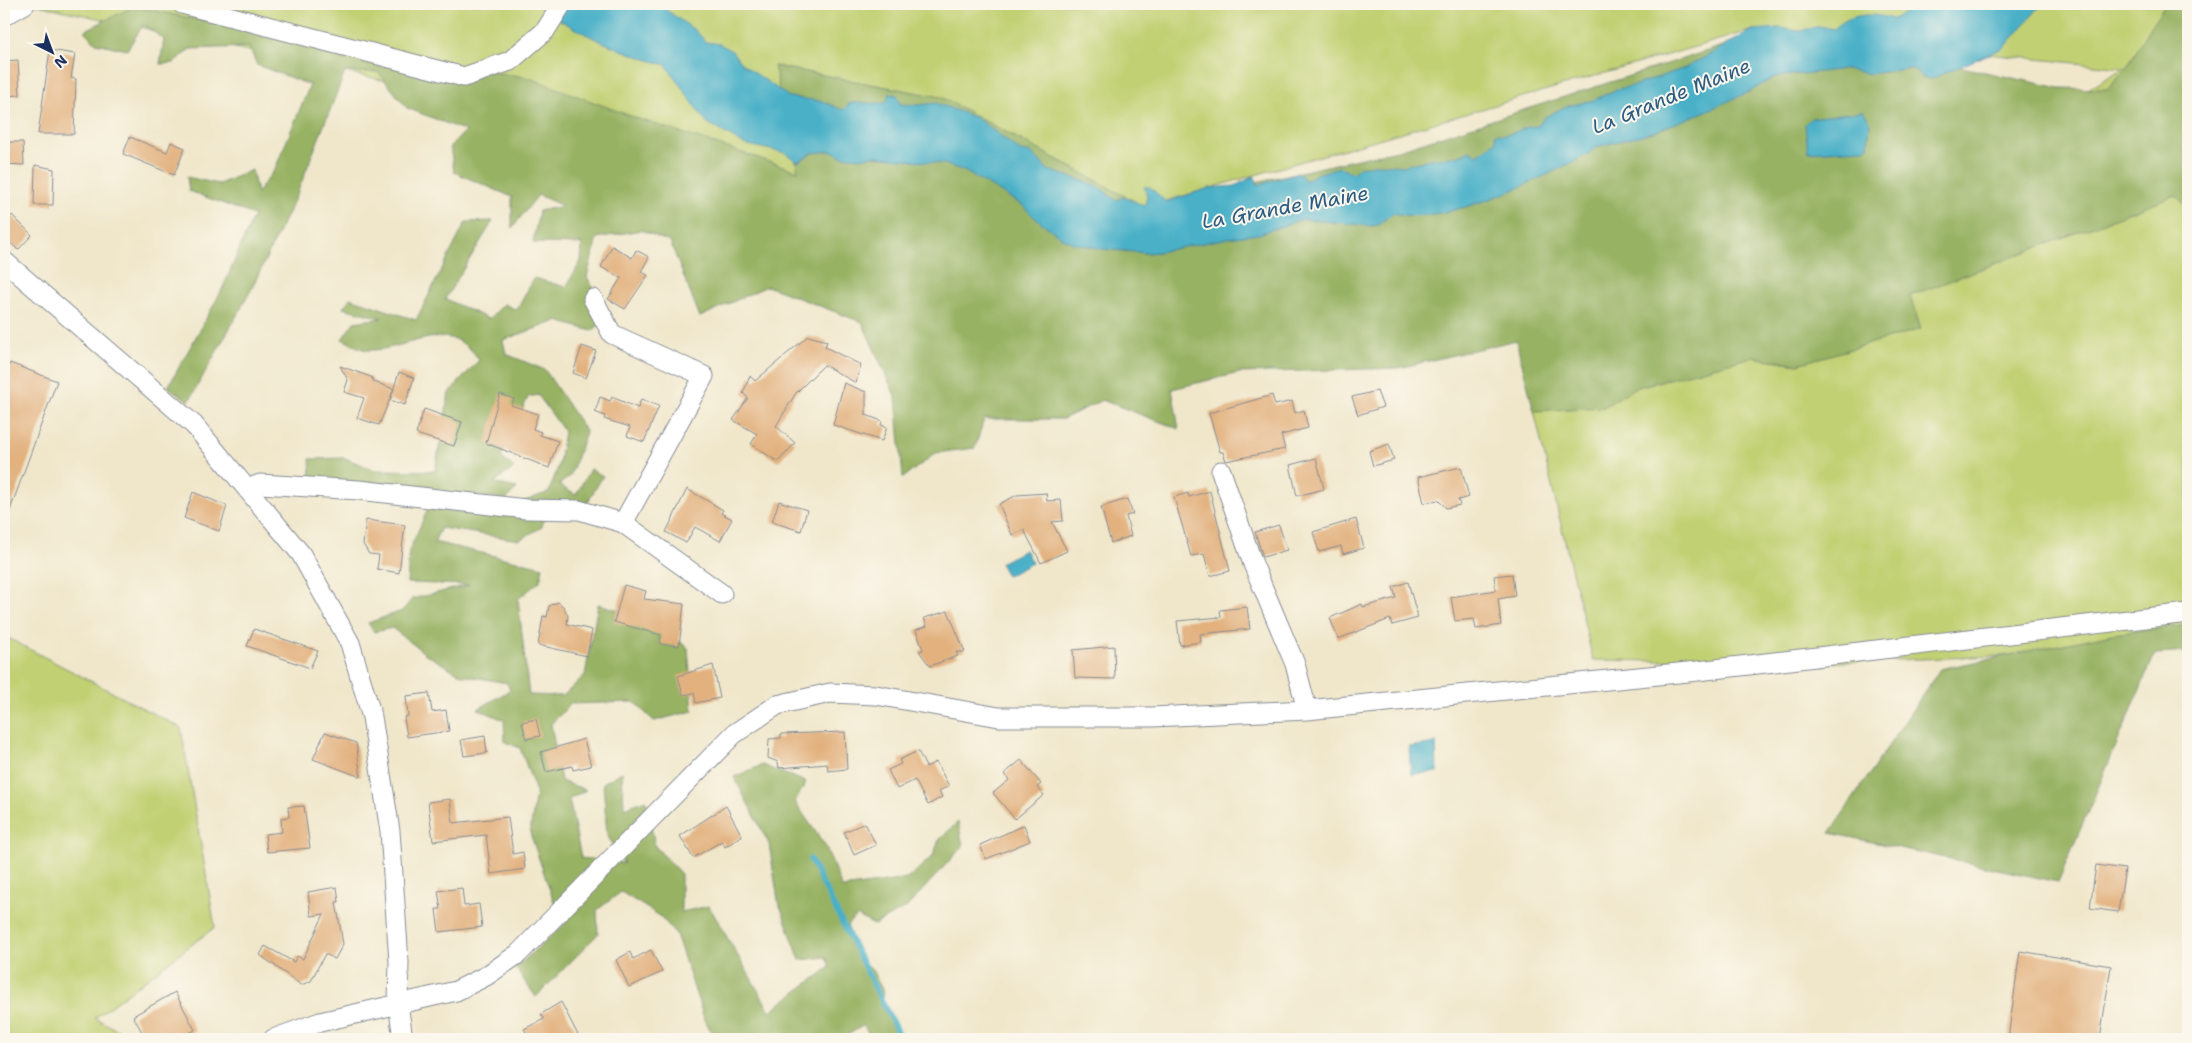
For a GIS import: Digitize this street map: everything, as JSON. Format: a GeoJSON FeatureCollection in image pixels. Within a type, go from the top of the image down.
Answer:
{"type":"FeatureCollection","features":[{"type":"Feature","properties":{"kind":"street"},"geometry":{"type":"LineString","coordinates":[[4,16],[25,4]]}},
{"type":"Feature","properties":{"kind":"street"},"geometry":{"type":"LineString","coordinates":[[182,4],[464,77],[510,61],[545,31],[562,4]]}},
{"type":"Feature","properties":{"kind":"street"},"geometry":{"type":"LineString","coordinates":[[4,261],[194,425],[301,554],[350,643],[369,708],[390,831],[399,962],[398,1003],[404,1039]]}},
{"type":"Feature","properties":{"kind":"street"},"geometry":{"type":"LineString","coordinates":[[593,299],[612,334],[704,376],[623,523]]}},
{"type":"Feature","properties":{"kind":"street"},"geometry":{"type":"LineString","coordinates":[[1221,471],[1253,564],[1295,664],[1307,710]]}},
{"type":"Feature","properties":{"kind":"street"},"geometry":{"type":"LineString","coordinates":[[247,489],[260,484],[359,490],[526,509],[579,510],[623,523],[722,594]]}},
{"type":"Feature","properties":{"kind":"street"},"geometry":{"type":"LineString","coordinates":[[273,1039],[320,1022],[456,991],[486,976],[518,954],[734,734],[777,705],[830,693],[876,695],[998,717],[1152,718],[1307,710],[1698,671],[2188,612]]}},
{"type":"Feature","properties":{"kind":"green space"},"geometry":{"type":"Polygon","coordinates":[[[33,4],[2188,4],[2188,636],[2102,652],[1818,663],[1593,660],[1534,411],[2124,68],[1753,30],[1145,207],[942,98],[775,66],[799,171],[33,4]]]}},
{"type":"Feature","properties":{"kind":"green space"},"geometry":{"type":"Polygon","coordinates":[[[2165,4],[2188,4],[2188,208],[2175,195],[1910,296],[1921,329],[1798,364],[1752,357],[1634,388],[1604,407],[1534,411],[1516,340],[1399,368],[1239,373],[1172,389],[1179,429],[1102,400],[1063,419],[984,419],[975,448],[936,453],[903,478],[896,398],[862,322],[767,286],[700,317],[670,242],[641,230],[597,238],[587,277],[610,316],[592,331],[557,321],[503,340],[506,354],[545,370],[586,432],[570,476],[559,485],[576,495],[590,469],[603,476],[587,503],[522,502],[549,492],[559,464],[564,431],[538,395],[528,397],[501,457],[514,468],[494,483],[517,488],[507,499],[311,479],[310,459],[345,458],[375,470],[435,471],[449,393],[479,360],[467,347],[455,339],[442,337],[428,338],[385,349],[367,350],[356,346],[342,339],[354,322],[382,318],[343,308],[350,298],[416,320],[466,222],[493,221],[445,299],[489,319],[504,304],[517,310],[534,278],[566,287],[581,261],[582,244],[533,243],[539,211],[563,206],[538,195],[512,228],[512,197],[454,172],[450,146],[466,131],[407,108],[378,72],[345,72],[296,196],[251,290],[189,401],[168,387],[222,290],[254,215],[189,191],[187,177],[219,184],[252,170],[257,193],[275,169],[310,85],[257,65],[249,47],[190,49],[174,63],[160,64],[164,39],[143,25],[127,50],[96,43],[84,31],[134,6],[331,49],[527,77],[636,118],[798,171],[774,66],[941,97],[1145,207],[1402,149],[1779,28],[2060,88],[2107,89],[2126,68],[2165,4]]]}},
{"type":"Feature","properties":{"kind":"green space"},"geometry":{"type":"Polygon","coordinates":[[[428,509],[544,518],[542,527],[519,540],[441,528],[434,542],[543,567],[540,581],[518,599],[529,695],[563,696],[585,675],[598,604],[651,619],[688,648],[693,711],[654,721],[634,702],[571,704],[551,724],[561,781],[586,790],[569,799],[581,858],[624,863],[607,835],[603,783],[622,772],[624,808],[646,800],[655,846],[681,874],[681,912],[709,906],[770,1011],[830,967],[826,957],[800,960],[778,900],[769,844],[734,777],[762,765],[806,782],[795,802],[826,847],[842,888],[907,879],[933,856],[939,840],[958,822],[963,846],[907,907],[874,925],[857,916],[847,925],[860,959],[872,970],[883,991],[881,1003],[900,1039],[871,1039],[864,1025],[841,1039],[715,1039],[704,1018],[676,934],[660,916],[621,892],[597,910],[598,934],[536,997],[515,968],[567,922],[554,902],[530,833],[536,792],[520,748],[505,742],[504,720],[478,709],[510,690],[507,683],[462,675],[427,655],[392,628],[374,632],[368,623],[402,611],[412,599],[469,585],[407,583],[409,551],[428,509]]]}},
{"type":"Feature","properties":{"kind":"green space"},"geometry":{"type":"Polygon","coordinates":[[[2188,625],[2188,652],[2155,654],[2058,882],[1830,833],[1940,669],[2113,634],[2188,625]]]}},
{"type":"Feature","properties":{"kind":"green space"},"geometry":{"type":"Polygon","coordinates":[[[4,636],[181,728],[215,927],[95,1018],[134,1039],[4,1039],[4,636]]]}},
{"type":"Feature","properties":{"kind":"water","name":"La Grande Maine"},"geometry":{"type":"Polygon","coordinates":[[[539,4],[658,4],[696,31],[706,42],[720,44],[732,51],[741,63],[789,97],[821,101],[843,110],[850,103],[886,103],[889,94],[897,95],[900,104],[936,103],[977,118],[1020,151],[1032,153],[1048,170],[1096,185],[1116,200],[1124,197],[1145,206],[1147,196],[1144,187],[1150,187],[1166,202],[1209,188],[1235,186],[1254,176],[1259,185],[1298,172],[1306,181],[1316,174],[1340,167],[1353,173],[1359,167],[1381,164],[1403,166],[1434,158],[1452,157],[1471,151],[1477,155],[1496,141],[1495,134],[1508,134],[1532,126],[1538,126],[1545,117],[1564,107],[1594,100],[1617,89],[1633,86],[1685,68],[1753,30],[1779,28],[1800,31],[1819,26],[1834,29],[1848,19],[1862,15],[1893,19],[1910,10],[1927,7],[1937,9],[1949,4],[2042,4],[2005,47],[1931,79],[1922,77],[1911,68],[1870,74],[1846,69],[1775,77],[1749,92],[1653,132],[1593,148],[1590,153],[1547,175],[1494,198],[1466,207],[1440,213],[1415,215],[1393,213],[1378,225],[1371,226],[1303,219],[1259,234],[1146,253],[1102,249],[1073,243],[1062,238],[1034,217],[1022,205],[964,171],[944,164],[874,156],[860,158],[841,156],[832,151],[812,153],[798,162],[785,153],[743,144],[706,122],[666,65],[635,55],[581,32],[539,4]]]}},
{"type":"Feature","properties":{"kind":"water"},"geometry":{"type":"Polygon","coordinates":[[[1863,111],[1870,121],[1868,146],[1864,149],[1808,152],[1805,124],[1811,118],[1863,111]]]}},
{"type":"Feature","properties":{"kind":"water"},"geometry":{"type":"Polygon","coordinates":[[[1025,550],[1032,563],[1007,576],[1000,563],[1025,550]]]}},
{"type":"Feature","properties":{"kind":"water"},"geometry":{"type":"Polygon","coordinates":[[[1436,743],[1437,772],[1411,774],[1409,747],[1436,743]]]}},
{"type":"Feature","properties":{"kind":"building"},"geometry":{"type":"Polygon","coordinates":[[[50,50],[75,54],[71,78],[76,79],[74,134],[38,134],[50,50]]]}},
{"type":"Feature","properties":{"kind":"building"},"geometry":{"type":"Polygon","coordinates":[[[18,60],[20,95],[4,96],[4,61],[18,60]]]}},
{"type":"Feature","properties":{"kind":"building"},"geometry":{"type":"Polygon","coordinates":[[[130,137],[167,152],[171,142],[185,148],[174,175],[123,154],[130,137]]]}},
{"type":"Feature","properties":{"kind":"building"},"geometry":{"type":"Polygon","coordinates":[[[4,142],[23,142],[24,165],[4,164],[4,142]]]}},
{"type":"Feature","properties":{"kind":"building"},"geometry":{"type":"Polygon","coordinates":[[[35,165],[54,169],[53,205],[34,205],[35,165]]]}},
{"type":"Feature","properties":{"kind":"building"},"geometry":{"type":"Polygon","coordinates":[[[12,215],[32,235],[18,250],[4,237],[4,223],[12,215]]]}},
{"type":"Feature","properties":{"kind":"building"},"geometry":{"type":"Polygon","coordinates":[[[612,246],[632,258],[636,250],[649,257],[641,272],[648,275],[625,309],[608,299],[621,278],[601,267],[612,246]]]}},
{"type":"Feature","properties":{"kind":"building"},"geometry":{"type":"Polygon","coordinates":[[[808,336],[827,341],[825,347],[861,365],[856,383],[824,365],[796,393],[776,426],[795,443],[778,462],[751,444],[757,434],[733,420],[748,398],[743,393],[750,376],[755,381],[808,336]]]}},
{"type":"Feature","properties":{"kind":"building"},"geometry":{"type":"Polygon","coordinates":[[[582,346],[596,351],[586,378],[573,373],[582,346]]]}},
{"type":"Feature","properties":{"kind":"building"},"geometry":{"type":"Polygon","coordinates":[[[10,363],[57,381],[6,521],[4,379],[10,363]]]}},
{"type":"Feature","properties":{"kind":"building"},"geometry":{"type":"Polygon","coordinates":[[[340,366],[371,377],[374,382],[394,389],[379,425],[357,418],[364,398],[344,392],[348,380],[340,366]]]}},
{"type":"Feature","properties":{"kind":"building"},"geometry":{"type":"Polygon","coordinates":[[[399,372],[414,378],[405,405],[390,400],[399,372]]]}},
{"type":"Feature","properties":{"kind":"building"},"geometry":{"type":"Polygon","coordinates":[[[844,383],[866,392],[866,415],[882,421],[881,425],[887,427],[882,441],[833,425],[844,383]]]}},
{"type":"Feature","properties":{"kind":"building"},"geometry":{"type":"Polygon","coordinates":[[[1377,391],[1383,407],[1358,415],[1352,397],[1377,391]]]}},
{"type":"Feature","properties":{"kind":"building"},"geometry":{"type":"Polygon","coordinates":[[[500,394],[514,399],[511,405],[538,414],[533,429],[541,432],[540,435],[558,441],[549,468],[486,443],[500,394]]]}},
{"type":"Feature","properties":{"kind":"building"},"geometry":{"type":"Polygon","coordinates":[[[1272,395],[1275,405],[1292,401],[1295,413],[1304,410],[1308,428],[1281,435],[1285,449],[1226,461],[1223,452],[1220,452],[1209,413],[1272,395]]]}},
{"type":"Feature","properties":{"kind":"building"},"geometry":{"type":"Polygon","coordinates":[[[600,397],[610,401],[612,397],[638,408],[641,399],[659,406],[644,442],[627,436],[630,427],[604,419],[605,416],[595,412],[600,397]]]}},
{"type":"Feature","properties":{"kind":"building"},"geometry":{"type":"Polygon","coordinates":[[[424,409],[462,422],[454,446],[416,434],[424,409]]]}},
{"type":"Feature","properties":{"kind":"building"},"geometry":{"type":"Polygon","coordinates":[[[1389,444],[1394,460],[1373,466],[1369,451],[1389,444]]]}},
{"type":"Feature","properties":{"kind":"building"},"geometry":{"type":"Polygon","coordinates":[[[1316,458],[1324,489],[1297,496],[1290,465],[1316,458]]]}},
{"type":"Feature","properties":{"kind":"building"},"geometry":{"type":"Polygon","coordinates":[[[1461,467],[1469,497],[1458,500],[1460,505],[1446,508],[1438,500],[1424,503],[1418,477],[1461,467]]]}},
{"type":"Feature","properties":{"kind":"building"},"geometry":{"type":"Polygon","coordinates":[[[687,489],[723,510],[721,513],[732,519],[720,541],[695,527],[686,543],[666,532],[687,489]]]}},
{"type":"Feature","properties":{"kind":"building"},"geometry":{"type":"Polygon","coordinates":[[[1210,491],[1230,571],[1210,576],[1204,554],[1191,556],[1174,497],[1188,493],[1189,497],[1210,491]]]}},
{"type":"Feature","properties":{"kind":"building"},"geometry":{"type":"Polygon","coordinates":[[[193,492],[227,506],[219,531],[184,518],[193,492]]]}},
{"type":"Feature","properties":{"kind":"building"},"geometry":{"type":"Polygon","coordinates":[[[1046,493],[1047,501],[1061,500],[1063,521],[1052,522],[1067,551],[1041,563],[1024,530],[1012,535],[999,504],[1017,495],[1046,493]]]}},
{"type":"Feature","properties":{"kind":"building"},"geometry":{"type":"Polygon","coordinates":[[[1127,499],[1133,514],[1126,516],[1131,536],[1111,543],[1101,507],[1127,499]]]}},
{"type":"Feature","properties":{"kind":"building"},"geometry":{"type":"Polygon","coordinates":[[[779,501],[807,510],[801,531],[772,522],[779,501]]]}},
{"type":"Feature","properties":{"kind":"building"},"geometry":{"type":"Polygon","coordinates":[[[1356,519],[1364,548],[1343,554],[1341,546],[1319,552],[1313,532],[1356,519]]]}},
{"type":"Feature","properties":{"kind":"building"},"geometry":{"type":"Polygon","coordinates":[[[366,520],[405,525],[399,573],[377,569],[379,555],[369,554],[363,544],[366,520]]]}},
{"type":"Feature","properties":{"kind":"building"},"geometry":{"type":"Polygon","coordinates":[[[1279,525],[1287,550],[1263,557],[1255,532],[1279,525]]]}},
{"type":"Feature","properties":{"kind":"building"},"geometry":{"type":"Polygon","coordinates":[[[1512,574],[1515,596],[1498,599],[1501,625],[1476,629],[1474,619],[1455,621],[1451,597],[1496,590],[1494,576],[1512,574]]]}},
{"type":"Feature","properties":{"kind":"building"},"geometry":{"type":"Polygon","coordinates":[[[1408,582],[1418,618],[1392,625],[1390,619],[1338,639],[1330,618],[1362,604],[1363,607],[1396,598],[1393,587],[1408,582]]]}},
{"type":"Feature","properties":{"kind":"building"},"geometry":{"type":"Polygon","coordinates":[[[624,585],[646,591],[644,599],[684,604],[679,646],[660,644],[661,635],[614,622],[624,585]]]}},
{"type":"Feature","properties":{"kind":"building"},"geometry":{"type":"Polygon","coordinates":[[[558,602],[564,607],[568,616],[567,624],[592,630],[587,656],[538,645],[543,616],[547,617],[549,606],[558,602]]]}},
{"type":"Feature","properties":{"kind":"building"},"geometry":{"type":"Polygon","coordinates":[[[1247,607],[1250,629],[1200,634],[1201,642],[1180,645],[1177,621],[1221,617],[1220,610],[1247,607]]]}},
{"type":"Feature","properties":{"kind":"building"},"geometry":{"type":"Polygon","coordinates":[[[948,611],[965,652],[956,652],[958,656],[930,666],[919,651],[923,650],[916,630],[927,626],[924,618],[948,611]]]}},
{"type":"Feature","properties":{"kind":"building"},"geometry":{"type":"Polygon","coordinates":[[[254,629],[318,651],[310,668],[247,646],[254,629]]]}},
{"type":"Feature","properties":{"kind":"building"},"geometry":{"type":"Polygon","coordinates":[[[1114,646],[1115,679],[1075,678],[1073,650],[1114,646]]]}},
{"type":"Feature","properties":{"kind":"building"},"geometry":{"type":"Polygon","coordinates":[[[713,665],[720,698],[696,703],[694,693],[683,695],[678,676],[713,665]]]}},
{"type":"Feature","properties":{"kind":"building"},"geometry":{"type":"Polygon","coordinates":[[[429,693],[432,712],[446,710],[449,731],[407,737],[404,717],[408,716],[406,696],[429,693]]]}},
{"type":"Feature","properties":{"kind":"building"},"geometry":{"type":"Polygon","coordinates":[[[536,719],[540,736],[526,739],[522,722],[536,719]]]}},
{"type":"Feature","properties":{"kind":"building"},"geometry":{"type":"Polygon","coordinates":[[[325,732],[356,743],[361,777],[313,759],[325,732]]]}},
{"type":"Feature","properties":{"kind":"building"},"geometry":{"type":"Polygon","coordinates":[[[845,732],[847,769],[828,771],[827,764],[779,768],[778,762],[768,758],[769,739],[781,738],[781,734],[845,732]]]}},
{"type":"Feature","properties":{"kind":"building"},"geometry":{"type":"Polygon","coordinates":[[[485,736],[487,753],[464,756],[461,740],[485,736]]]}},
{"type":"Feature","properties":{"kind":"building"},"geometry":{"type":"Polygon","coordinates":[[[584,739],[591,766],[573,770],[572,766],[546,772],[541,752],[584,739]]]}},
{"type":"Feature","properties":{"kind":"building"},"geometry":{"type":"Polygon","coordinates":[[[918,751],[926,767],[936,762],[949,786],[939,791],[942,797],[928,805],[915,780],[897,789],[888,770],[901,764],[899,760],[918,751]]]}},
{"type":"Feature","properties":{"kind":"building"},"geometry":{"type":"Polygon","coordinates":[[[1021,760],[1041,784],[1037,787],[1044,795],[1015,819],[993,793],[1009,780],[1004,774],[1021,760]]]}},
{"type":"Feature","properties":{"kind":"building"},"geometry":{"type":"Polygon","coordinates":[[[450,799],[453,823],[508,817],[513,854],[523,852],[525,869],[491,874],[486,835],[433,841],[428,802],[450,799]]]}},
{"type":"Feature","properties":{"kind":"building"},"geometry":{"type":"Polygon","coordinates":[[[304,806],[310,848],[267,852],[265,834],[282,832],[281,818],[289,817],[288,807],[304,806]]]}},
{"type":"Feature","properties":{"kind":"building"},"geometry":{"type":"Polygon","coordinates":[[[726,806],[742,836],[725,847],[722,841],[693,858],[680,836],[726,806]]]}},
{"type":"Feature","properties":{"kind":"building"},"geometry":{"type":"Polygon","coordinates":[[[865,823],[876,845],[854,855],[844,832],[865,823]]]}},
{"type":"Feature","properties":{"kind":"building"},"geometry":{"type":"Polygon","coordinates":[[[1024,825],[1030,841],[986,859],[980,845],[1024,825]]]}},
{"type":"Feature","properties":{"kind":"building"},"geometry":{"type":"Polygon","coordinates":[[[2096,865],[2125,869],[2118,912],[2090,908],[2096,865]]]}},
{"type":"Feature","properties":{"kind":"building"},"geometry":{"type":"Polygon","coordinates":[[[337,887],[339,902],[336,902],[343,944],[335,959],[325,954],[311,981],[301,985],[260,955],[265,946],[294,962],[297,956],[303,959],[324,914],[311,916],[308,892],[337,887]]]}},
{"type":"Feature","properties":{"kind":"building"},"geometry":{"type":"Polygon","coordinates":[[[462,888],[464,906],[479,904],[482,927],[439,932],[436,909],[441,909],[438,891],[462,888]]]}},
{"type":"Feature","properties":{"kind":"building"},"geometry":{"type":"Polygon","coordinates":[[[651,950],[662,972],[629,987],[616,960],[630,952],[633,959],[651,950]]]}},
{"type":"Feature","properties":{"kind":"building"},"geometry":{"type":"Polygon","coordinates":[[[2020,951],[2111,966],[2100,1039],[2008,1039],[2020,951]]]}},
{"type":"Feature","properties":{"kind":"building"},"geometry":{"type":"Polygon","coordinates":[[[175,992],[195,1030],[179,1039],[146,1039],[133,1016],[175,992]]]}},
{"type":"Feature","properties":{"kind":"building"},"geometry":{"type":"Polygon","coordinates":[[[561,1002],[580,1039],[530,1039],[524,1029],[544,1019],[541,1014],[561,1002]]]}},
{"type":"Feature","properties":{"kind":"waterway"},"geometry":{"type":"LineString","coordinates":[[810,859],[901,1039]]}}]}
